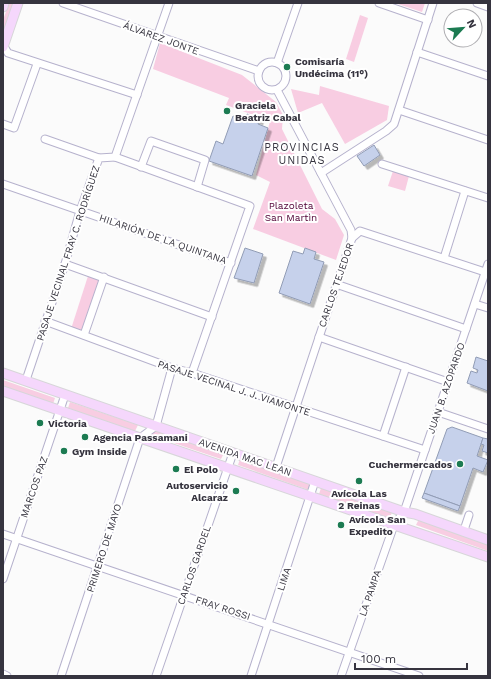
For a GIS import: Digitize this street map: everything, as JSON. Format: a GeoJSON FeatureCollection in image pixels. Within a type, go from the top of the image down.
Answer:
{"type":"FeatureCollection","features":[{"type":"Feature","properties":{"kind":"main road"},"geometry":{"type":"LineString","coordinates":[[3,7],[4,3]]}},
{"type":"Feature","properties":{"kind":"main road"},"geometry":{"type":"LineString","coordinates":[[3,46],[18,3]]}},
{"type":"Feature","properties":{"kind":"main road","name":"AVENIDA MAC LEAN"},"geometry":{"type":"LineString","coordinates":[[3,373],[404,512],[415,514],[464,530],[488,540]]}},
{"type":"Feature","properties":{"kind":"main road","name":"AVENIDA MAC LEAN"},"geometry":{"type":"LineString","coordinates":[[3,391],[488,557]]}},
{"type":"Feature","properties":{"kind":"street","name":"ÁLVAREZ JONTE"},"geometry":{"type":"LineString","coordinates":[[64,3],[259,72]]}},
{"type":"Feature","properties":{"kind":"street"},"geometry":{"type":"LineString","coordinates":[[169,3],[115,157],[250,206],[232,263],[192,373]]}},
{"type":"Feature","properties":{"kind":"street"},"geometry":{"type":"LineString","coordinates":[[277,63],[298,3]]}},
{"type":"Feature","properties":{"kind":"street"},"geometry":{"type":"LineString","coordinates":[[379,3],[428,20]]}},
{"type":"Feature","properties":{"kind":"street"},"geometry":{"type":"LineString","coordinates":[[321,173],[386,131],[394,124],[434,3]]}},
{"type":"Feature","properties":{"kind":"street"},"geometry":{"type":"LineString","coordinates":[[477,3],[488,7]]}},
{"type":"Feature","properties":{"kind":"street"},"geometry":{"type":"LineString","coordinates":[[3,46],[8,53],[37,64],[76,74],[137,95]]}},
{"type":"Feature","properties":{"kind":"street"},"geometry":{"type":"LineString","coordinates":[[417,52],[488,76]]}},
{"type":"Feature","properties":{"kind":"street"},"geometry":{"type":"LineString","coordinates":[[277,63],[285,70],[286,78],[284,85],[277,90],[269,90],[262,86],[258,80],[259,72],[266,64],[277,63]]}},
{"type":"Feature","properties":{"kind":"street"},"geometry":{"type":"LineString","coordinates":[[3,124],[14,128],[37,64]]}},
{"type":"Feature","properties":{"kind":"street","name":"CARLOS TEJEDOR"},"geometry":{"type":"LineString","coordinates":[[276,467],[352,238],[351,230],[277,90]]}},
{"type":"Feature","properties":{"kind":"street"},"geometry":{"type":"LineString","coordinates":[[399,110],[488,140]]}},
{"type":"Feature","properties":{"kind":"street"},"geometry":{"type":"LineString","coordinates":[[45,139],[99,158]]}},
{"type":"Feature","properties":{"kind":"street"},"geometry":{"type":"LineString","coordinates":[[141,167],[151,141],[198,157],[205,160],[197,187]]}},
{"type":"Feature","properties":{"kind":"street","name":"PASAJE VECINAL FRAY C. RODRÍGUEZ"},"geometry":{"type":"LineString","coordinates":[[26,380],[80,211],[99,158],[115,157]]}},
{"type":"Feature","properties":{"kind":"street"},"geometry":{"type":"LineString","coordinates":[[382,164],[488,198]]}},
{"type":"Feature","properties":{"kind":"street","name":"HILARIÓN DE LA QUINTANA"},"geometry":{"type":"LineString","coordinates":[[3,184],[232,263]]}},
{"type":"Feature","properties":{"kind":"street"},"geometry":{"type":"LineString","coordinates":[[444,258],[465,191]]}},
{"type":"Feature","properties":{"kind":"street"},"geometry":{"type":"LineString","coordinates":[[352,238],[360,231],[485,272]]}},
{"type":"Feature","properties":{"kind":"street"},"geometry":{"type":"LineString","coordinates":[[64,264],[104,277],[212,317]]}},
{"type":"Feature","properties":{"kind":"street","name":"JUAN B. AZOPARDO"},"geometry":{"type":"LineString","coordinates":[[404,512],[488,264]]}},
{"type":"Feature","properties":{"kind":"street"},"geometry":{"type":"LineString","coordinates":[[84,335],[104,277]]}},
{"type":"Feature","properties":{"kind":"street"},"geometry":{"type":"LineString","coordinates":[[336,284],[466,329]]}},
{"type":"Feature","properties":{"kind":"street"},"geometry":{"type":"LineString","coordinates":[[475,304],[488,308]]}},
{"type":"Feature","properties":{"kind":"street","name":"PASAJE VECINAL J. J. VIAMONTE"},"geometry":{"type":"LineString","coordinates":[[45,322],[172,368],[192,373],[425,450]]}},
{"type":"Feature","properties":{"kind":"street"},"geometry":{"type":"LineString","coordinates":[[319,337],[448,382]]}},
{"type":"Feature","properties":{"kind":"street"},"geometry":{"type":"LineString","coordinates":[[383,436],[406,367]]}},
{"type":"Feature","properties":{"kind":"street"},"geometry":{"type":"LineString","coordinates":[[140,438],[156,426],[172,368]]}},
{"type":"Feature","properties":{"kind":"street","name":"MARCOS PAZ"},"geometry":{"type":"LineString","coordinates":[[3,579],[65,395]]}},
{"type":"Feature","properties":{"kind":"street"},"geometry":{"type":"LineString","coordinates":[[438,412],[488,429]]}},
{"type":"Feature","properties":{"kind":"street","name":"PRIMERO DE MAYO"},"geometry":{"type":"LineString","coordinates":[[61,676],[99,566],[140,438]]}},
{"type":"Feature","properties":{"kind":"street","name":"CARLOS GARDEL"},"geometry":{"type":"LineString","coordinates":[[156,676],[233,453]]}},
{"type":"Feature","properties":{"kind":"street","name":"LIMA"},"geometry":{"type":"LineString","coordinates":[[251,676],[315,481]]}},
{"type":"Feature","properties":{"kind":"street","name":"LA PAMPA"},"geometry":{"type":"LineString","coordinates":[[341,676],[394,525],[404,512]]}},
{"type":"Feature","properties":{"kind":"street"},"geometry":{"type":"LineString","coordinates":[[464,530],[469,516]]}},
{"type":"Feature","properties":{"kind":"street","name":"FRAY ROSSI"},"geometry":{"type":"LineString","coordinates":[[3,534],[419,676]]}},
{"type":"Feature","properties":{"kind":"street"},"geometry":{"type":"LineString","coordinates":[[3,674],[7,676]]}},
{"type":"Feature","properties":{"kind":"green space"},"geometry":{"type":"Polygon","coordinates":[[[9,3],[14,3],[3,33],[3,20],[9,3]]]}},
{"type":"Feature","properties":{"kind":"green space"},"geometry":{"type":"Polygon","coordinates":[[[395,3],[425,3],[422,12],[395,3]]]}},
{"type":"Feature","properties":{"kind":"green space"},"geometry":{"type":"Polygon","coordinates":[[[360,15],[368,18],[354,62],[346,59],[360,15]]]}},
{"type":"Feature","properties":{"kind":"green space","name":"Plazoleta San Martìn"},"geometry":{"type":"Polygon","coordinates":[[[160,43],[242,75],[276,102],[283,115],[282,129],[322,209],[335,219],[344,235],[336,260],[253,229],[270,182],[256,175],[270,121],[226,105],[229,98],[153,69],[160,43]]]}},
{"type":"Feature","properties":{"kind":"green space"},"geometry":{"type":"Polygon","coordinates":[[[320,86],[389,106],[387,120],[345,144],[322,103],[298,113],[291,89],[319,95],[320,86]]]}},
{"type":"Feature","properties":{"kind":"green space"},"geometry":{"type":"Polygon","coordinates":[[[393,171],[409,176],[405,191],[388,186],[393,171]]]}},
{"type":"Feature","properties":{"kind":"green space"},"geometry":{"type":"Polygon","coordinates":[[[88,276],[101,281],[85,334],[71,329],[88,276]]]}},
{"type":"Feature","properties":{"kind":"green space"},"geometry":{"type":"Polygon","coordinates":[[[3,380],[55,398],[53,404],[3,387],[3,380]]]}},
{"type":"Feature","properties":{"kind":"green space"},"geometry":{"type":"Polygon","coordinates":[[[70,402],[138,425],[135,431],[68,408],[70,402]]]}},
{"type":"Feature","properties":{"kind":"green space"},"geometry":{"type":"Polygon","coordinates":[[[153,429],[224,453],[221,459],[150,435],[153,429]]]}},
{"type":"Feature","properties":{"kind":"green space"},"geometry":{"type":"Polygon","coordinates":[[[240,459],[311,483],[309,490],[238,465],[240,459]]]}},
{"type":"Feature","properties":{"kind":"green space"},"geometry":{"type":"Polygon","coordinates":[[[321,488],[392,512],[390,518],[319,494],[321,488]]]}},
{"type":"Feature","properties":{"kind":"green space"},"geometry":{"type":"Polygon","coordinates":[[[419,519],[488,544],[488,551],[416,525],[419,519]]]}},
{"type":"Feature","properties":{"kind":"building"},"geometry":{"type":"Polygon","coordinates":[[[247,114],[260,119],[258,124],[268,128],[252,176],[209,161],[216,141],[223,144],[233,116],[245,120],[247,114]]]}},
{"type":"Feature","properties":{"kind":"building"},"geometry":{"type":"Polygon","coordinates":[[[374,145],[380,155],[364,166],[357,156],[374,145]]]}},
{"type":"Feature","properties":{"kind":"building"},"geometry":{"type":"Polygon","coordinates":[[[245,248],[263,254],[254,283],[234,278],[245,248]]]}},
{"type":"Feature","properties":{"kind":"building"},"geometry":{"type":"Polygon","coordinates":[[[305,248],[316,252],[314,259],[324,262],[310,304],[279,293],[293,251],[303,254],[305,248]]]}},
{"type":"Feature","properties":{"kind":"building"},"geometry":{"type":"Polygon","coordinates":[[[476,357],[488,361],[488,391],[467,383],[471,371],[477,373],[478,370],[473,368],[476,357]]]}},
{"type":"Feature","properties":{"kind":"building","name":"Cuchermercados"},"geometry":{"type":"Polygon","coordinates":[[[452,427],[483,438],[477,456],[488,460],[483,472],[473,468],[460,506],[424,493],[447,429],[452,427]]]}},
{"type":"Feature","properties":{"kind":"building"},"geometry":{"type":"Polygon","coordinates":[[[483,438],[488,439],[488,453],[482,451],[484,445],[481,444],[483,438]]]}},
{"type":"Feature","properties":{"kind":"building"},"geometry":{"type":"Polygon","coordinates":[[[424,493],[460,506],[458,511],[422,498],[424,493]]]}},
{"type":"Feature","properties":{"kind":"place","name":"Comisaría Undécima (11°)"},"geometry":{"type":"Point","coordinates":[287,67]}},
{"type":"Feature","properties":{"kind":"place","name":"Graciela Beatriz Cabal"},"geometry":{"type":"Point","coordinates":[227,111]}},
{"type":"Feature","properties":{"kind":"place","name":"Victoria"},"geometry":{"type":"Point","coordinates":[40,423]}},
{"type":"Feature","properties":{"kind":"place","name":"Agencia Passamani"},"geometry":{"type":"Point","coordinates":[85,437]}},
{"type":"Feature","properties":{"kind":"place","name":"Gym Inside"},"geometry":{"type":"Point","coordinates":[64,451]}},
{"type":"Feature","properties":{"kind":"place","name":"Cuchermercados"},"geometry":{"type":"Point","coordinates":[460,464]}},
{"type":"Feature","properties":{"kind":"place","name":"El Polo"},"geometry":{"type":"Point","coordinates":[176,469]}},
{"type":"Feature","properties":{"kind":"place","name":"Avícola Las 2 Reinas"},"geometry":{"type":"Point","coordinates":[359,481]}},
{"type":"Feature","properties":{"kind":"place","name":"Autoservicio Alcaraz"},"geometry":{"type":"Point","coordinates":[236,491]}},
{"type":"Feature","properties":{"kind":"place","name":"Avícola San Expedito"},"geometry":{"type":"Point","coordinates":[341,525]}},
{"type":"Feature","properties":{"kind":"district","name":"PROVINCIAS UNIDAS"},"geometry":{"type":"Point","coordinates":[302,153]}}]}
